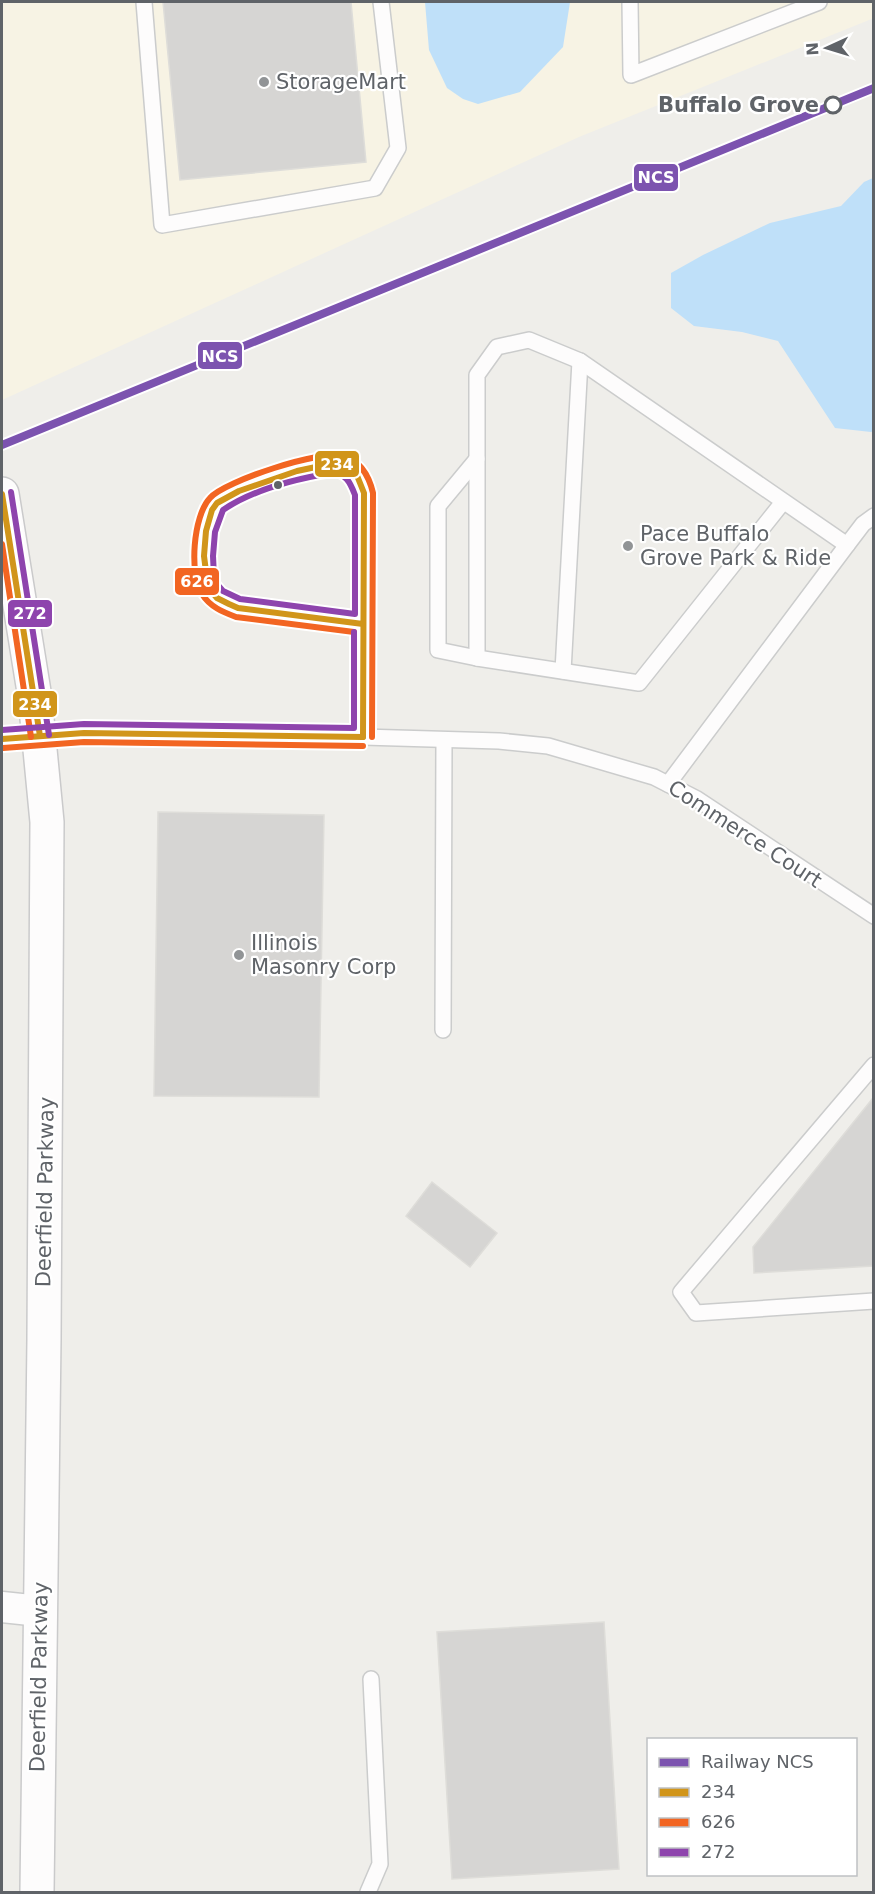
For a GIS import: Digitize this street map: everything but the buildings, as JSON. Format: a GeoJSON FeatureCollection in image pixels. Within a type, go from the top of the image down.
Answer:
{"type":"FeatureCollection","features":[{"type":"Feature","properties":{"kind":"main road","name":"Deerfield Parkway"},"geometry":{"type":"LineString","coordinates":[[2,494],[40,736],[47,822],[36,1893]]}},
{"type":"Feature","properties":{"kind":"street"},"geometry":{"type":"LineString","coordinates":[[2,1607],[39,1611]]}},
{"type":"Feature","properties":{"kind":"lane"},"geometry":{"type":"LineString","coordinates":[[144,2],[162,225],[375,188],[398,148],[381,2]]}},
{"type":"Feature","properties":{"kind":"lane"},"geometry":{"type":"LineString","coordinates":[[630,2],[631,75],[819,2]]}},
{"type":"Feature","properties":{"kind":"lane"},"geometry":{"type":"LineString","coordinates":[[477,658],[477,375],[497,347],[529,340],[580,361],[847,545]]}},
{"type":"Feature","properties":{"kind":"lane"},"geometry":{"type":"LineString","coordinates":[[563,671],[580,361]]}},
{"type":"Feature","properties":{"kind":"lane"},"geometry":{"type":"LineString","coordinates":[[477,459],[438,506],[438,650],[639,682],[783,502]]}},
{"type":"Feature","properties":{"kind":"lane"},"geometry":{"type":"LineString","coordinates":[[363,624],[238,608],[220,602],[208,587],[204,566],[206,522],[217,503],[238,491],[315,466],[340,464],[356,473],[364,493],[363,737]]}},
{"type":"Feature","properties":{"kind":"lane"},"geometry":{"type":"LineString","coordinates":[[668,784],[863,524],[873,516]]}},
{"type":"Feature","properties":{"kind":"lane","name":"Commerce Court"},"geometry":{"type":"LineString","coordinates":[[2,739],[84,733],[363,737],[499,741],[548,746],[654,777],[697,799],[873,916]]}},
{"type":"Feature","properties":{"kind":"lane"},"geometry":{"type":"LineString","coordinates":[[443,1030],[444,740]]}},
{"type":"Feature","properties":{"kind":"lane"},"geometry":{"type":"LineString","coordinates":[[873,1065],[681,1292],[696,1313],[873,1301]]}},
{"type":"Feature","properties":{"kind":"lane"},"geometry":{"type":"LineString","coordinates":[[368,1893],[380,1864],[371,1679]]}},
{"type":"Feature","properties":{"kind":"shaded area"},"geometry":{"type":"Polygon","coordinates":[[[2,2],[873,2],[874,18],[579,137],[2,400],[2,2]]]}},
{"type":"Feature","properties":{"kind":"water"},"geometry":{"type":"Polygon","coordinates":[[[425,2],[570,2],[563,47],[520,92],[478,104],[463,99],[447,88],[429,50],[425,2]]]}},
{"type":"Feature","properties":{"kind":"water"},"geometry":{"type":"Polygon","coordinates":[[[873,178],[874,431],[871,432],[835,428],[778,341],[742,332],[694,326],[671,308],[671,273],[770,223],[841,206],[864,182],[873,178]]]}},
{"type":"Feature","properties":{"kind":"rail line","name":"NCS"},"geometry":{"type":"LineString","coordinates":[[2,445],[874,88]]}},
{"type":"Feature","properties":{"kind":"transit line","name":"626"},"geometry":{"type":"LineString","coordinates":[[354,632],[236,617],[213,606],[202,594],[198,585],[194,560],[200,518],[210,498],[219,491],[253,475],[315,457],[343,456],[355,462],[363,470],[373,493],[372,737]]}},
{"type":"Feature","properties":{"kind":"transit line","name":"234"},"geometry":{"type":"LineString","coordinates":[[363,624],[238,608],[217,598],[208,587],[204,556],[206,531],[212,510],[217,503],[239,491],[297,471],[340,464],[356,473],[364,493],[363,737]]}},
{"type":"Feature","properties":{"kind":"transit line","name":"272"},"geometry":{"type":"LineString","coordinates":[[331,473],[347,479],[355,495],[355,614],[240,599],[223,591],[214,577],[213,556],[215,532],[223,510],[248,496],[275,486],[331,473]]}},
{"type":"Feature","properties":{"kind":"transit line","name":"272"},"geometry":{"type":"LineString","coordinates":[[11,492],[49,735]]}},
{"type":"Feature","properties":{"kind":"transit line","name":"234"},"geometry":{"type":"LineString","coordinates":[[2,494],[40,736]]}},
{"type":"Feature","properties":{"kind":"transit line","name":"626"},"geometry":{"type":"LineString","coordinates":[[2,544],[31,737]]}},
{"type":"Feature","properties":{"kind":"transit line","name":"272"},"geometry":{"type":"LineString","coordinates":[[2,730],[84,724],[354,728],[354,632]]}},
{"type":"Feature","properties":{"kind":"transit line","name":"234"},"geometry":{"type":"LineString","coordinates":[[2,739],[84,733],[363,737]]}},
{"type":"Feature","properties":{"kind":"transit line","name":"626"},"geometry":{"type":"LineString","coordinates":[[3,748],[84,742],[363,746]]}},
{"type":"Feature","properties":{"kind":"place","name":"StorageMart"},"geometry":{"type":"Point","coordinates":[264,82]}},
{"type":"Feature","properties":{"kind":"place","name":"Buffalo Grove"},"geometry":{"type":"Point","coordinates":[833,105]}},
{"type":"Feature","properties":{"kind":"place","name":"Pace Buffalo Grove Park & Ride"},"geometry":{"type":"Point","coordinates":[628,546]}},
{"type":"Feature","properties":{"kind":"place","name":"Illinois Masonry Corp"},"geometry":{"type":"Point","coordinates":[239,955]}}]}
